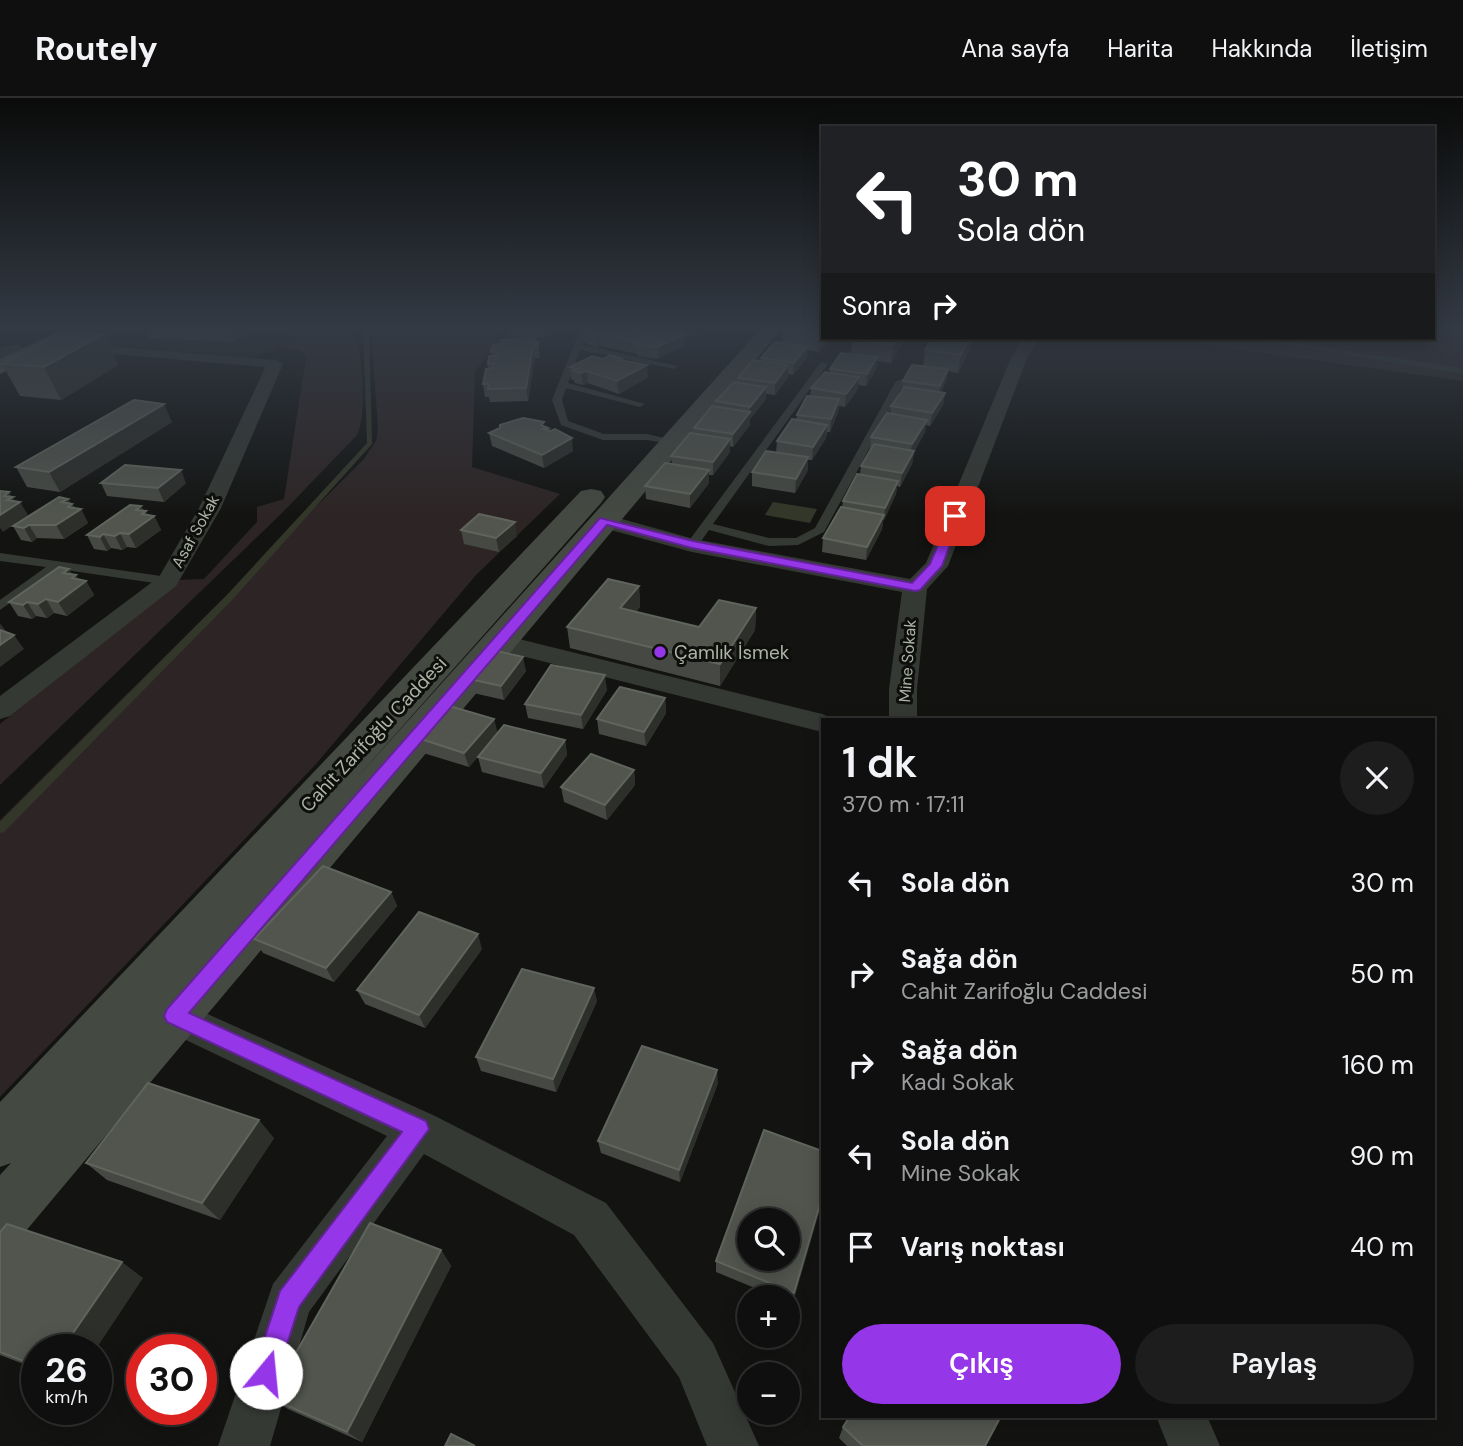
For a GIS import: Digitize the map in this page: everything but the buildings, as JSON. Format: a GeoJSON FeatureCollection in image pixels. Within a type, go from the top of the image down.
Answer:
{"type":"FeatureCollection","features":[{"type":"Feature","properties":{"kind":"main road","name":"Cahit Zarifoğlu Caddesi"},"geometry":{"type":"LineString","coordinates":[[0,1141],[688,390]]}},
{"type":"Feature","properties":{"kind":"main road","name":"Cahit Zarifoğlu Caddesi"},"geometry":{"type":"LineString","coordinates":[[0,1218],[604,521],[653,428],[698,390]]}},
{"type":"Feature","properties":{"kind":"street","name":"Asaf Sokak"},"geometry":{"type":"LineString","coordinates":[[0,710],[168,581],[210,508],[263,390]]}},
{"type":"Feature","properties":{"kind":"street"},"geometry":{"type":"LineString","coordinates":[[604,521],[692,545],[915,587],[936,566],[1005,390]]}},
{"type":"Feature","properties":{"kind":"street","name":"Mine Sokak"},"geometry":{"type":"LineString","coordinates":[[903,718],[903,689],[915,587]]}},
{"type":"Feature","properties":{"kind":"street"},"geometry":{"type":"LineString","coordinates":[[499,642],[821,723]]}},
{"type":"Feature","properties":{"kind":"street"},"geometry":{"type":"LineString","coordinates":[[174,1016],[418,1129],[590,1219],[696,1360],[733,1446]]}},
{"type":"Feature","properties":{"kind":"street"},"geometry":{"type":"LineString","coordinates":[[244,1446],[289,1300],[418,1129]]}},
{"type":"Feature","properties":{"kind":"street"},"geometry":{"type":"LineString","coordinates":[[1182,1418],[1194,1446]]}},
{"type":"Feature","properties":{"kind":"lane"},"geometry":{"type":"LineString","coordinates":[[561,390],[557,400],[564,423],[603,437],[653,428]]}},
{"type":"Feature","properties":{"kind":"lane"},"geometry":{"type":"LineString","coordinates":[[575,390],[653,428]]}},
{"type":"Feature","properties":{"kind":"lane"},"geometry":{"type":"LineString","coordinates":[[692,545],[805,390]]}},
{"type":"Feature","properties":{"kind":"lane"},"geometry":{"type":"LineString","coordinates":[[706,526],[769,542],[798,541],[820,530],[896,390]]}},
{"type":"Feature","properties":{"kind":"lane"},"geometry":{"type":"LineString","coordinates":[[0,557],[168,581]]}},
{"type":"Feature","properties":{"kind":"lane"},"geometry":{"type":"LineString","coordinates":[[0,606],[57,565]]}},
{"type":"Feature","properties":{"kind":"shaded area"},"geometry":{"type":"Polygon","coordinates":[[[301,390],[363,390],[361,424],[357,435],[283,512],[0,785],[0,724],[175,580],[204,579],[257,522],[257,507],[284,499],[301,390]]]}},
{"type":"Feature","properties":{"kind":"shaded area"},"geometry":{"type":"Polygon","coordinates":[[[375,390],[474,390],[472,467],[560,494],[476,575],[316,764],[0,1097],[0,820],[364,459],[376,441],[378,429],[375,390]]]}},
{"type":"Feature","properties":{"kind":"shaded area"},"geometry":{"type":"Polygon","coordinates":[[[773,502],[817,509],[810,523],[765,515],[773,502]]]}},
{"type":"Feature","properties":{"kind":"waterway"},"geometry":{"type":"LineString","coordinates":[[0,829],[229,598],[370,443],[368,390]]}},
{"type":"Feature","properties":{"kind":"place","name":"Çamlık İsmek"},"geometry":{"type":"Point","coordinates":[660,652]}},
{"type":"Feature","properties":{"kind":"route"},"geometry":{"type":"LineString","coordinates":[[266,1373],[289,1300],[418,1129],[174,1016],[604,521],[692,545],[915,587],[936,566],[955,516]]}}]}
